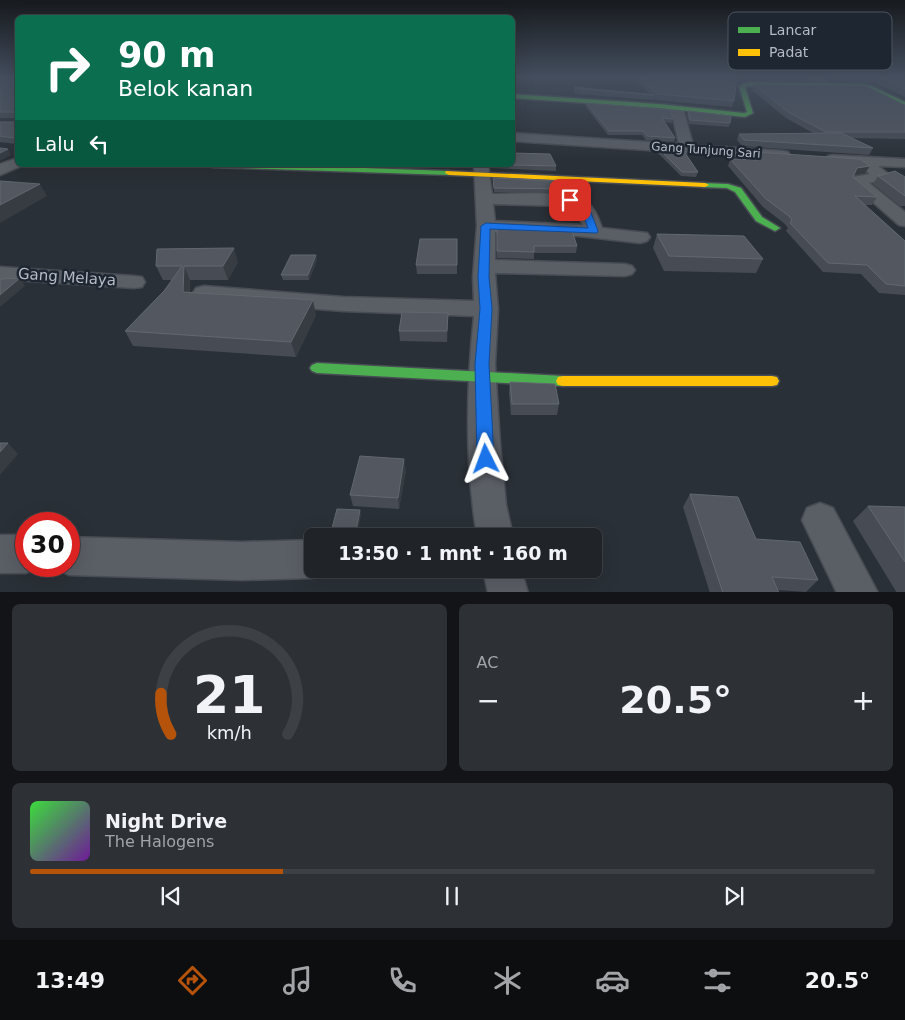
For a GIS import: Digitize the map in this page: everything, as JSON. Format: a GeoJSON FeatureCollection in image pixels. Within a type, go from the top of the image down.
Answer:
{"type":"FeatureCollection","features":[{"type":"Feature","properties":{"kind":"street"},"geometry":{"type":"LineString","coordinates":[[654,106],[745,115],[750,113],[748,106]]}},
{"type":"Feature","properties":{"kind":"street"},"geometry":{"type":"LineString","coordinates":[[677,109],[687,148]]}},
{"type":"Feature","properties":{"kind":"street","name":"Gang Tunjung Sari"},"geometry":{"type":"LineString","coordinates":[[515,137],[794,156]]}},
{"type":"Feature","properties":{"kind":"street"},"geometry":{"type":"LineString","coordinates":[[823,158],[902,163]]}},
{"type":"Feature","properties":{"kind":"street"},"geometry":{"type":"LineString","coordinates":[[862,161],[883,176],[859,180],[859,183],[905,221]]}},
{"type":"Feature","properties":{"kind":"street"},"geometry":{"type":"LineString","coordinates":[[0,170],[15,163]]}},
{"type":"Feature","properties":{"kind":"street"},"geometry":{"type":"LineString","coordinates":[[346,167],[481,169],[728,186],[738,190],[759,219],[775,228]]}},
{"type":"Feature","properties":{"kind":"street"},"geometry":{"type":"LineString","coordinates":[[481,169],[486,226],[484,277],[486,309],[483,378],[487,479],[493,528]]}},
{"type":"Feature","properties":{"kind":"street"},"geometry":{"type":"LineString","coordinates":[[483,199],[564,200],[576,202],[585,207],[594,231]]}},
{"type":"Feature","properties":{"kind":"street"},"geometry":{"type":"LineString","coordinates":[[486,226],[594,231],[610,235],[640,237]]}},
{"type":"Feature","properties":{"kind":"street"},"geometry":{"type":"LineString","coordinates":[[485,266],[625,270]]}},
{"type":"Feature","properties":{"kind":"street","name":"Gang Melaya"},"geometry":{"type":"LineString","coordinates":[[0,273],[134,282]]}},
{"type":"Feature","properties":{"kind":"street"},"geometry":{"type":"LineString","coordinates":[[204,292],[314,303],[486,309]]}},
{"type":"Feature","properties":{"kind":"street"},"geometry":{"type":"LineString","coordinates":[[317,368],[483,378],[592,382],[772,381]]}},
{"type":"Feature","properties":{"kind":"street"},"geometry":{"type":"LineString","coordinates":[[820,520],[858,592]]}},
{"type":"Feature","properties":{"kind":"street"},"geometry":{"type":"LineString","coordinates":[[0,554],[15,554]]}},
{"type":"Feature","properties":{"kind":"street"},"geometry":{"type":"LineString","coordinates":[[80,556],[242,561],[304,559]]}},
{"type":"Feature","properties":{"kind":"street"},"geometry":{"type":"LineString","coordinates":[[504,578],[508,592]]}},
{"type":"Feature","properties":{"kind":"building"},"geometry":{"type":"Polygon","coordinates":[[[0,106],[15,106],[15,112],[0,112],[0,106]]]}},
{"type":"Feature","properties":{"kind":"building"},"geometry":{"type":"Polygon","coordinates":[[[588,106],[618,106],[671,110],[673,119],[662,118],[675,138],[647,136],[643,131],[609,131],[588,106]]]}},
{"type":"Feature","properties":{"kind":"building"},"geometry":{"type":"Polygon","coordinates":[[[780,106],[905,106],[905,132],[826,132],[788,112],[780,106]]]}},
{"type":"Feature","properties":{"kind":"building"},"geometry":{"type":"Polygon","coordinates":[[[688,111],[731,116],[730,123],[690,120],[688,111]]]}},
{"type":"Feature","properties":{"kind":"building"},"geometry":{"type":"Polygon","coordinates":[[[0,122],[15,122],[15,138],[0,136],[0,122]]]}},
{"type":"Feature","properties":{"kind":"building"},"geometry":{"type":"Polygon","coordinates":[[[841,133],[873,148],[744,140],[739,134],[841,133]]]}},
{"type":"Feature","properties":{"kind":"building"},"geometry":{"type":"Polygon","coordinates":[[[0,148],[8,149],[0,153],[0,148]]]}},
{"type":"Feature","properties":{"kind":"building"},"geometry":{"type":"Polygon","coordinates":[[[659,149],[683,150],[698,172],[682,172],[659,149]]]}},
{"type":"Feature","properties":{"kind":"building"},"geometry":{"type":"Polygon","coordinates":[[[754,152],[860,159],[870,166],[857,168],[853,177],[877,197],[855,196],[905,241],[905,286],[886,284],[867,265],[828,263],[790,223],[792,220],[789,216],[766,199],[730,159],[760,160],[754,152]]]}},
{"type":"Feature","properties":{"kind":"building"},"geometry":{"type":"Polygon","coordinates":[[[515,153],[550,154],[556,166],[515,165],[515,153]]]}},
{"type":"Feature","properties":{"kind":"building"},"geometry":{"type":"Polygon","coordinates":[[[895,171],[905,177],[905,196],[878,176],[895,171]]]}},
{"type":"Feature","properties":{"kind":"building"},"geometry":{"type":"Polygon","coordinates":[[[493,178],[563,181],[566,189],[494,188],[493,178]]]}},
{"type":"Feature","properties":{"kind":"building"},"geometry":{"type":"Polygon","coordinates":[[[0,181],[40,184],[0,205],[0,181]]]}},
{"type":"Feature","properties":{"kind":"building"},"geometry":{"type":"Polygon","coordinates":[[[497,227],[572,231],[577,246],[534,246],[534,252],[497,251],[497,227]]]}},
{"type":"Feature","properties":{"kind":"building"},"geometry":{"type":"Polygon","coordinates":[[[657,234],[744,236],[763,259],[669,256],[657,234]]]}},
{"type":"Feature","properties":{"kind":"building"},"geometry":{"type":"Polygon","coordinates":[[[420,239],[457,239],[457,265],[416,265],[420,239]]]}},
{"type":"Feature","properties":{"kind":"building"},"geometry":{"type":"Polygon","coordinates":[[[234,248],[223,266],[184,266],[183,292],[313,300],[291,342],[125,331],[164,291],[182,266],[156,266],[157,249],[234,248]]]}},
{"type":"Feature","properties":{"kind":"building"},"geometry":{"type":"Polygon","coordinates":[[[291,255],[316,255],[308,275],[281,275],[291,255]]]}},
{"type":"Feature","properties":{"kind":"building"},"geometry":{"type":"Polygon","coordinates":[[[20,278],[0,295],[0,279],[20,278]]]}},
{"type":"Feature","properties":{"kind":"building"},"geometry":{"type":"Polygon","coordinates":[[[402,312],[448,313],[447,331],[399,331],[402,312]]]}},
{"type":"Feature","properties":{"kind":"building"},"geometry":{"type":"Polygon","coordinates":[[[510,382],[555,384],[559,404],[512,404],[510,382]]]}},
{"type":"Feature","properties":{"kind":"building"},"geometry":{"type":"Polygon","coordinates":[[[0,443],[8,443],[0,452],[0,443]]]}},
{"type":"Feature","properties":{"kind":"building"},"geometry":{"type":"Polygon","coordinates":[[[360,456],[404,459],[398,498],[350,495],[360,456]]]}},
{"type":"Feature","properties":{"kind":"building"},"geometry":{"type":"Polygon","coordinates":[[[690,494],[738,497],[756,539],[800,542],[818,580],[772,577],[779,592],[723,592],[690,494]]]}},
{"type":"Feature","properties":{"kind":"building"},"geometry":{"type":"Polygon","coordinates":[[[868,506],[905,507],[905,562],[868,506]]]}},
{"type":"Feature","properties":{"kind":"building"},"geometry":{"type":"Polygon","coordinates":[[[337,509],[360,510],[357,528],[332,528],[337,509]]]}},
{"type":"Feature","properties":{"kind":"traffic: fast"},"geometry":{"type":"LineString","coordinates":[[654,106],[745,115],[750,113],[748,106]]}},
{"type":"Feature","properties":{"kind":"traffic: fast"},"geometry":{"type":"LineString","coordinates":[[271,167],[449,173]]}},
{"type":"Feature","properties":{"kind":"traffic: fast"},"geometry":{"type":"LineString","coordinates":[[705,185],[728,186],[738,190],[759,219],[775,228]]}},
{"type":"Feature","properties":{"kind":"traffic: fast"},"geometry":{"type":"LineString","coordinates":[[317,368],[563,381]]}},
{"type":"Feature","properties":{"kind":"traffic: slow"},"geometry":{"type":"LineString","coordinates":[[449,173],[705,185]]}},
{"type":"Feature","properties":{"kind":"traffic: slow"},"geometry":{"type":"LineString","coordinates":[[563,381],[772,381]]}},
{"type":"Feature","properties":{"kind":"route"},"geometry":{"type":"LineString","coordinates":[[486,459],[482,364],[486,309],[484,277],[486,226],[594,231],[585,207],[570,200]]}}]}
